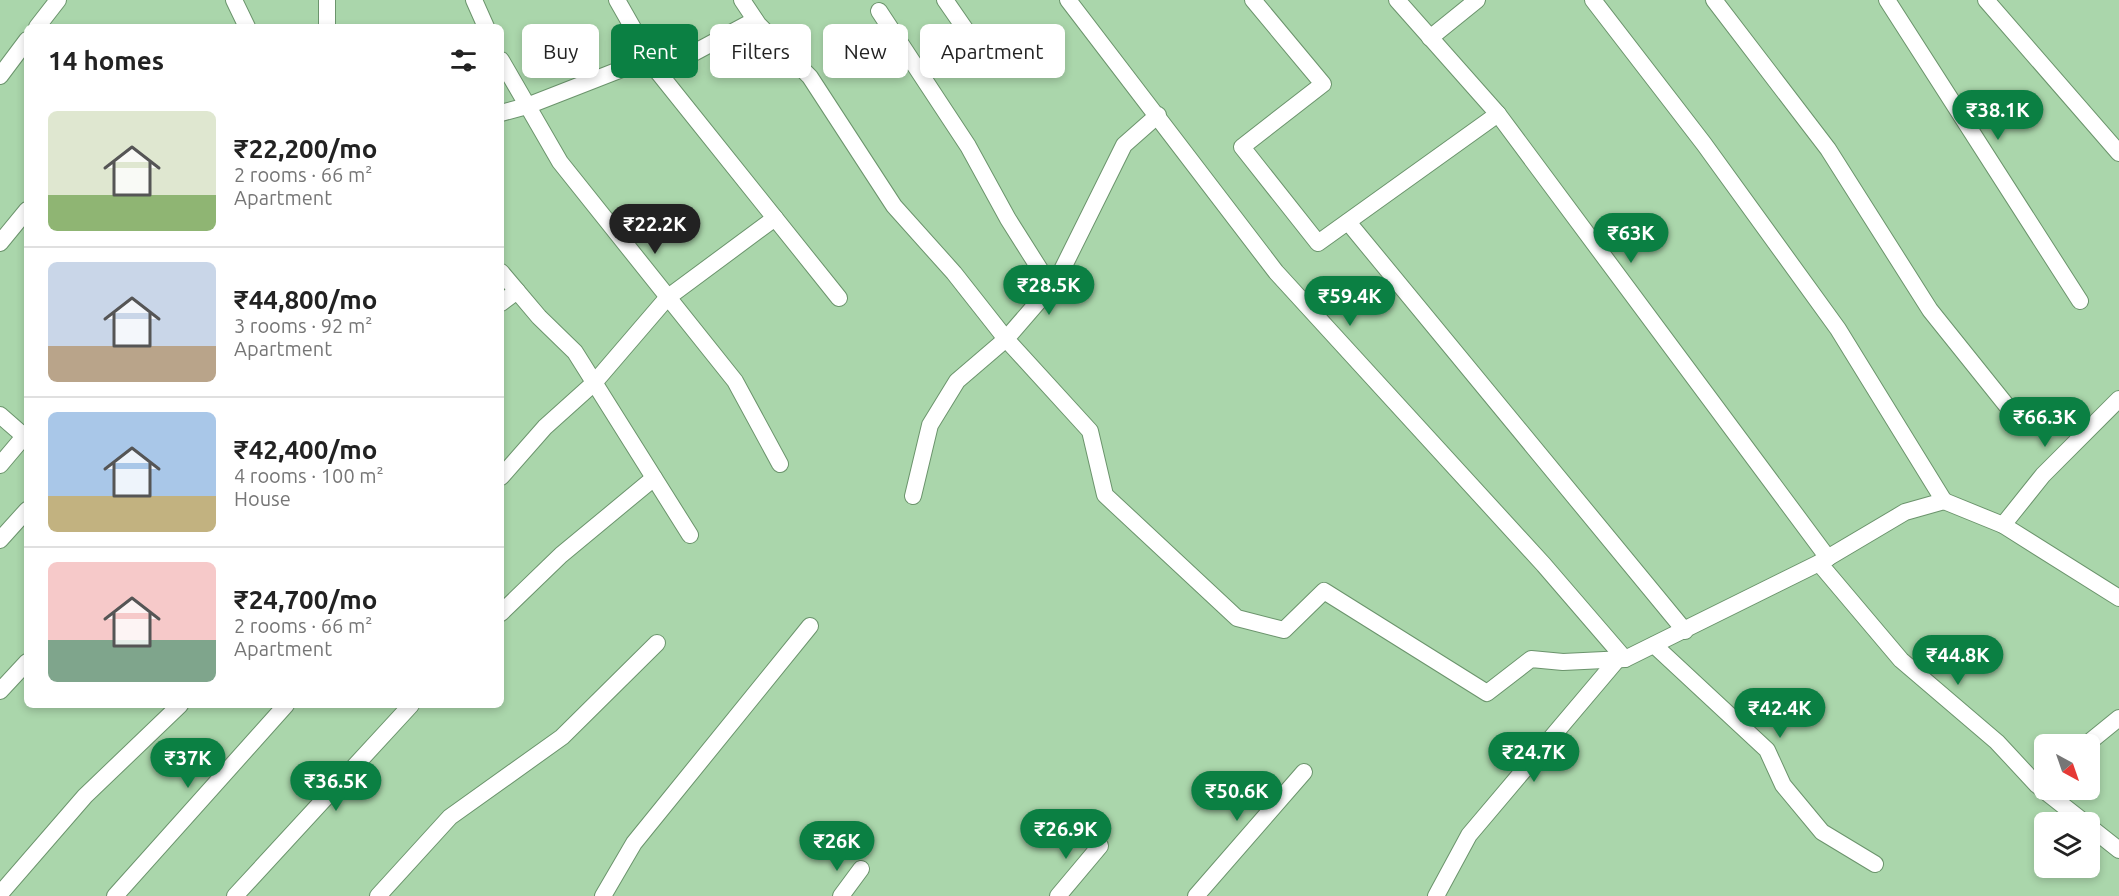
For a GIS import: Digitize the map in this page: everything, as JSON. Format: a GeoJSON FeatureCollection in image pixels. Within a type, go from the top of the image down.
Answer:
{"type":"FeatureCollection","features":[{"type":"Feature","properties":{"kind":"street"},"geometry":{"type":"LineString","coordinates":[[39,24],[58,0]]}},
{"type":"Feature","properties":{"kind":"street"},"geometry":{"type":"LineString","coordinates":[[234,0],[246,24]]}},
{"type":"Feature","properties":{"kind":"street"},"geometry":{"type":"LineString","coordinates":[[327,0],[327,24]]}},
{"type":"Feature","properties":{"kind":"street"},"geometry":{"type":"LineString","coordinates":[[474,0],[485,24]]}},
{"type":"Feature","properties":{"kind":"street"},"geometry":{"type":"LineString","coordinates":[[617,0],[631,24]]}},
{"type":"Feature","properties":{"kind":"street"},"geometry":{"type":"LineString","coordinates":[[742,0],[755,20],[810,77],[894,206],[954,273],[1006,339],[1090,431],[1105,495],[1237,618],[1284,630],[1324,591],[1487,693],[1532,659],[1563,662],[1621,660],[1685,631],[1824,561],[1905,512],[1944,501]]}},
{"type":"Feature","properties":{"kind":"street"},"geometry":{"type":"LineString","coordinates":[[945,0],[962,24]]}},
{"type":"Feature","properties":{"kind":"street"},"geometry":{"type":"LineString","coordinates":[[1068,0],[1276,272],[1536,556],[1621,660]]}},
{"type":"Feature","properties":{"kind":"street"},"geometry":{"type":"LineString","coordinates":[[1253,0],[1323,84],[1242,147],[1318,243],[1498,114]]}},
{"type":"Feature","properties":{"kind":"street"},"geometry":{"type":"LineString","coordinates":[[1396,0],[1498,114],[1824,561],[1901,660],[2034,776]]}},
{"type":"Feature","properties":{"kind":"street"},"geometry":{"type":"LineString","coordinates":[[1430,38],[1477,0]]}},
{"type":"Feature","properties":{"kind":"street"},"geometry":{"type":"LineString","coordinates":[[1593,0],[1704,144],[1838,329],[1944,501],[2003,525],[2119,598]]}},
{"type":"Feature","properties":{"kind":"street"},"geometry":{"type":"LineString","coordinates":[[1714,0],[1828,149],[1930,310],[2007,406]]}},
{"type":"Feature","properties":{"kind":"street"},"geometry":{"type":"LineString","coordinates":[[1887,0],[2080,301]]}},
{"type":"Feature","properties":{"kind":"street"},"geometry":{"type":"LineString","coordinates":[[1986,0],[2119,153]]}},
{"type":"Feature","properties":{"kind":"street"},"geometry":{"type":"LineString","coordinates":[[879,11],[968,146],[1008,219],[1051,287]]}},
{"type":"Feature","properties":{"kind":"street"},"geometry":{"type":"LineString","coordinates":[[698,45],[755,20]]}},
{"type":"Feature","properties":{"kind":"street"},"geometry":{"type":"LineString","coordinates":[[0,75],[24,44]]}},
{"type":"Feature","properties":{"kind":"street"},"geometry":{"type":"LineString","coordinates":[[504,65],[560,162],[735,381],[780,464]]}},
{"type":"Feature","properties":{"kind":"street"},"geometry":{"type":"LineString","coordinates":[[504,112],[614,78]]}},
{"type":"Feature","properties":{"kind":"street"},"geometry":{"type":"LineString","coordinates":[[664,78],[839,298]]}},
{"type":"Feature","properties":{"kind":"street"},"geometry":{"type":"LineString","coordinates":[[913,496],[930,424],[957,381],[1006,339],[1057,280],[1124,145],[1158,116]]}},
{"type":"Feature","properties":{"kind":"street"},"geometry":{"type":"LineString","coordinates":[[0,243],[24,214]]}},
{"type":"Feature","properties":{"kind":"street"},"geometry":{"type":"LineString","coordinates":[[504,474],[545,427],[594,383],[667,298],[775,218]]}},
{"type":"Feature","properties":{"kind":"street"},"geometry":{"type":"LineString","coordinates":[[1348,222],[1685,631]]}},
{"type":"Feature","properties":{"kind":"street"},"geometry":{"type":"LineString","coordinates":[[504,276],[538,317],[575,352],[690,534]]}},
{"type":"Feature","properties":{"kind":"street"},"geometry":{"type":"LineString","coordinates":[[504,301],[517,291]]}},
{"type":"Feature","properties":{"kind":"street"},"geometry":{"type":"LineString","coordinates":[[2003,525],[2043,475],[2119,399]]}},
{"type":"Feature","properties":{"kind":"street"},"geometry":{"type":"LineString","coordinates":[[0,415],[24,433]]}},
{"type":"Feature","properties":{"kind":"street"},"geometry":{"type":"LineString","coordinates":[[0,465],[24,437]]}},
{"type":"Feature","properties":{"kind":"street"},"geometry":{"type":"LineString","coordinates":[[504,610],[561,555],[654,478]]}},
{"type":"Feature","properties":{"kind":"street"},"geometry":{"type":"LineString","coordinates":[[0,540],[24,513]]}},
{"type":"Feature","properties":{"kind":"street"},"geometry":{"type":"LineString","coordinates":[[603,896],[634,843],[810,626]]}},
{"type":"Feature","properties":{"kind":"street"},"geometry":{"type":"LineString","coordinates":[[378,896],[450,817],[562,737],[657,643]]}},
{"type":"Feature","properties":{"kind":"street"},"geometry":{"type":"LineString","coordinates":[[1654,645],[1767,750],[1783,785],[1822,832],[1875,864]]}},
{"type":"Feature","properties":{"kind":"street"},"geometry":{"type":"LineString","coordinates":[[1436,896],[1468,835],[1621,660]]}},
{"type":"Feature","properties":{"kind":"street"},"geometry":{"type":"LineString","coordinates":[[0,691],[24,665]]}},
{"type":"Feature","properties":{"kind":"street"},"geometry":{"type":"LineString","coordinates":[[0,894],[85,796],[177,708]]}},
{"type":"Feature","properties":{"kind":"street"},"geometry":{"type":"LineString","coordinates":[[115,896],[283,708]]}},
{"type":"Feature","properties":{"kind":"street"},"geometry":{"type":"LineString","coordinates":[[235,896],[408,708]]}},
{"type":"Feature","properties":{"kind":"street"},"geometry":{"type":"LineString","coordinates":[[2099,734],[2119,717]]}},
{"type":"Feature","properties":{"kind":"street"},"geometry":{"type":"LineString","coordinates":[[1196,896],[1304,772]]}},
{"type":"Feature","properties":{"kind":"street"},"geometry":{"type":"LineString","coordinates":[[2060,800],[2073,812]]}},
{"type":"Feature","properties":{"kind":"street"},"geometry":{"type":"LineString","coordinates":[[2100,835],[2119,850]]}},
{"type":"Feature","properties":{"kind":"street"},"geometry":{"type":"LineString","coordinates":[[1058,896],[1100,846]]}},
{"type":"Feature","properties":{"kind":"street"},"geometry":{"type":"LineString","coordinates":[[841,896],[861,869]]}}]}
